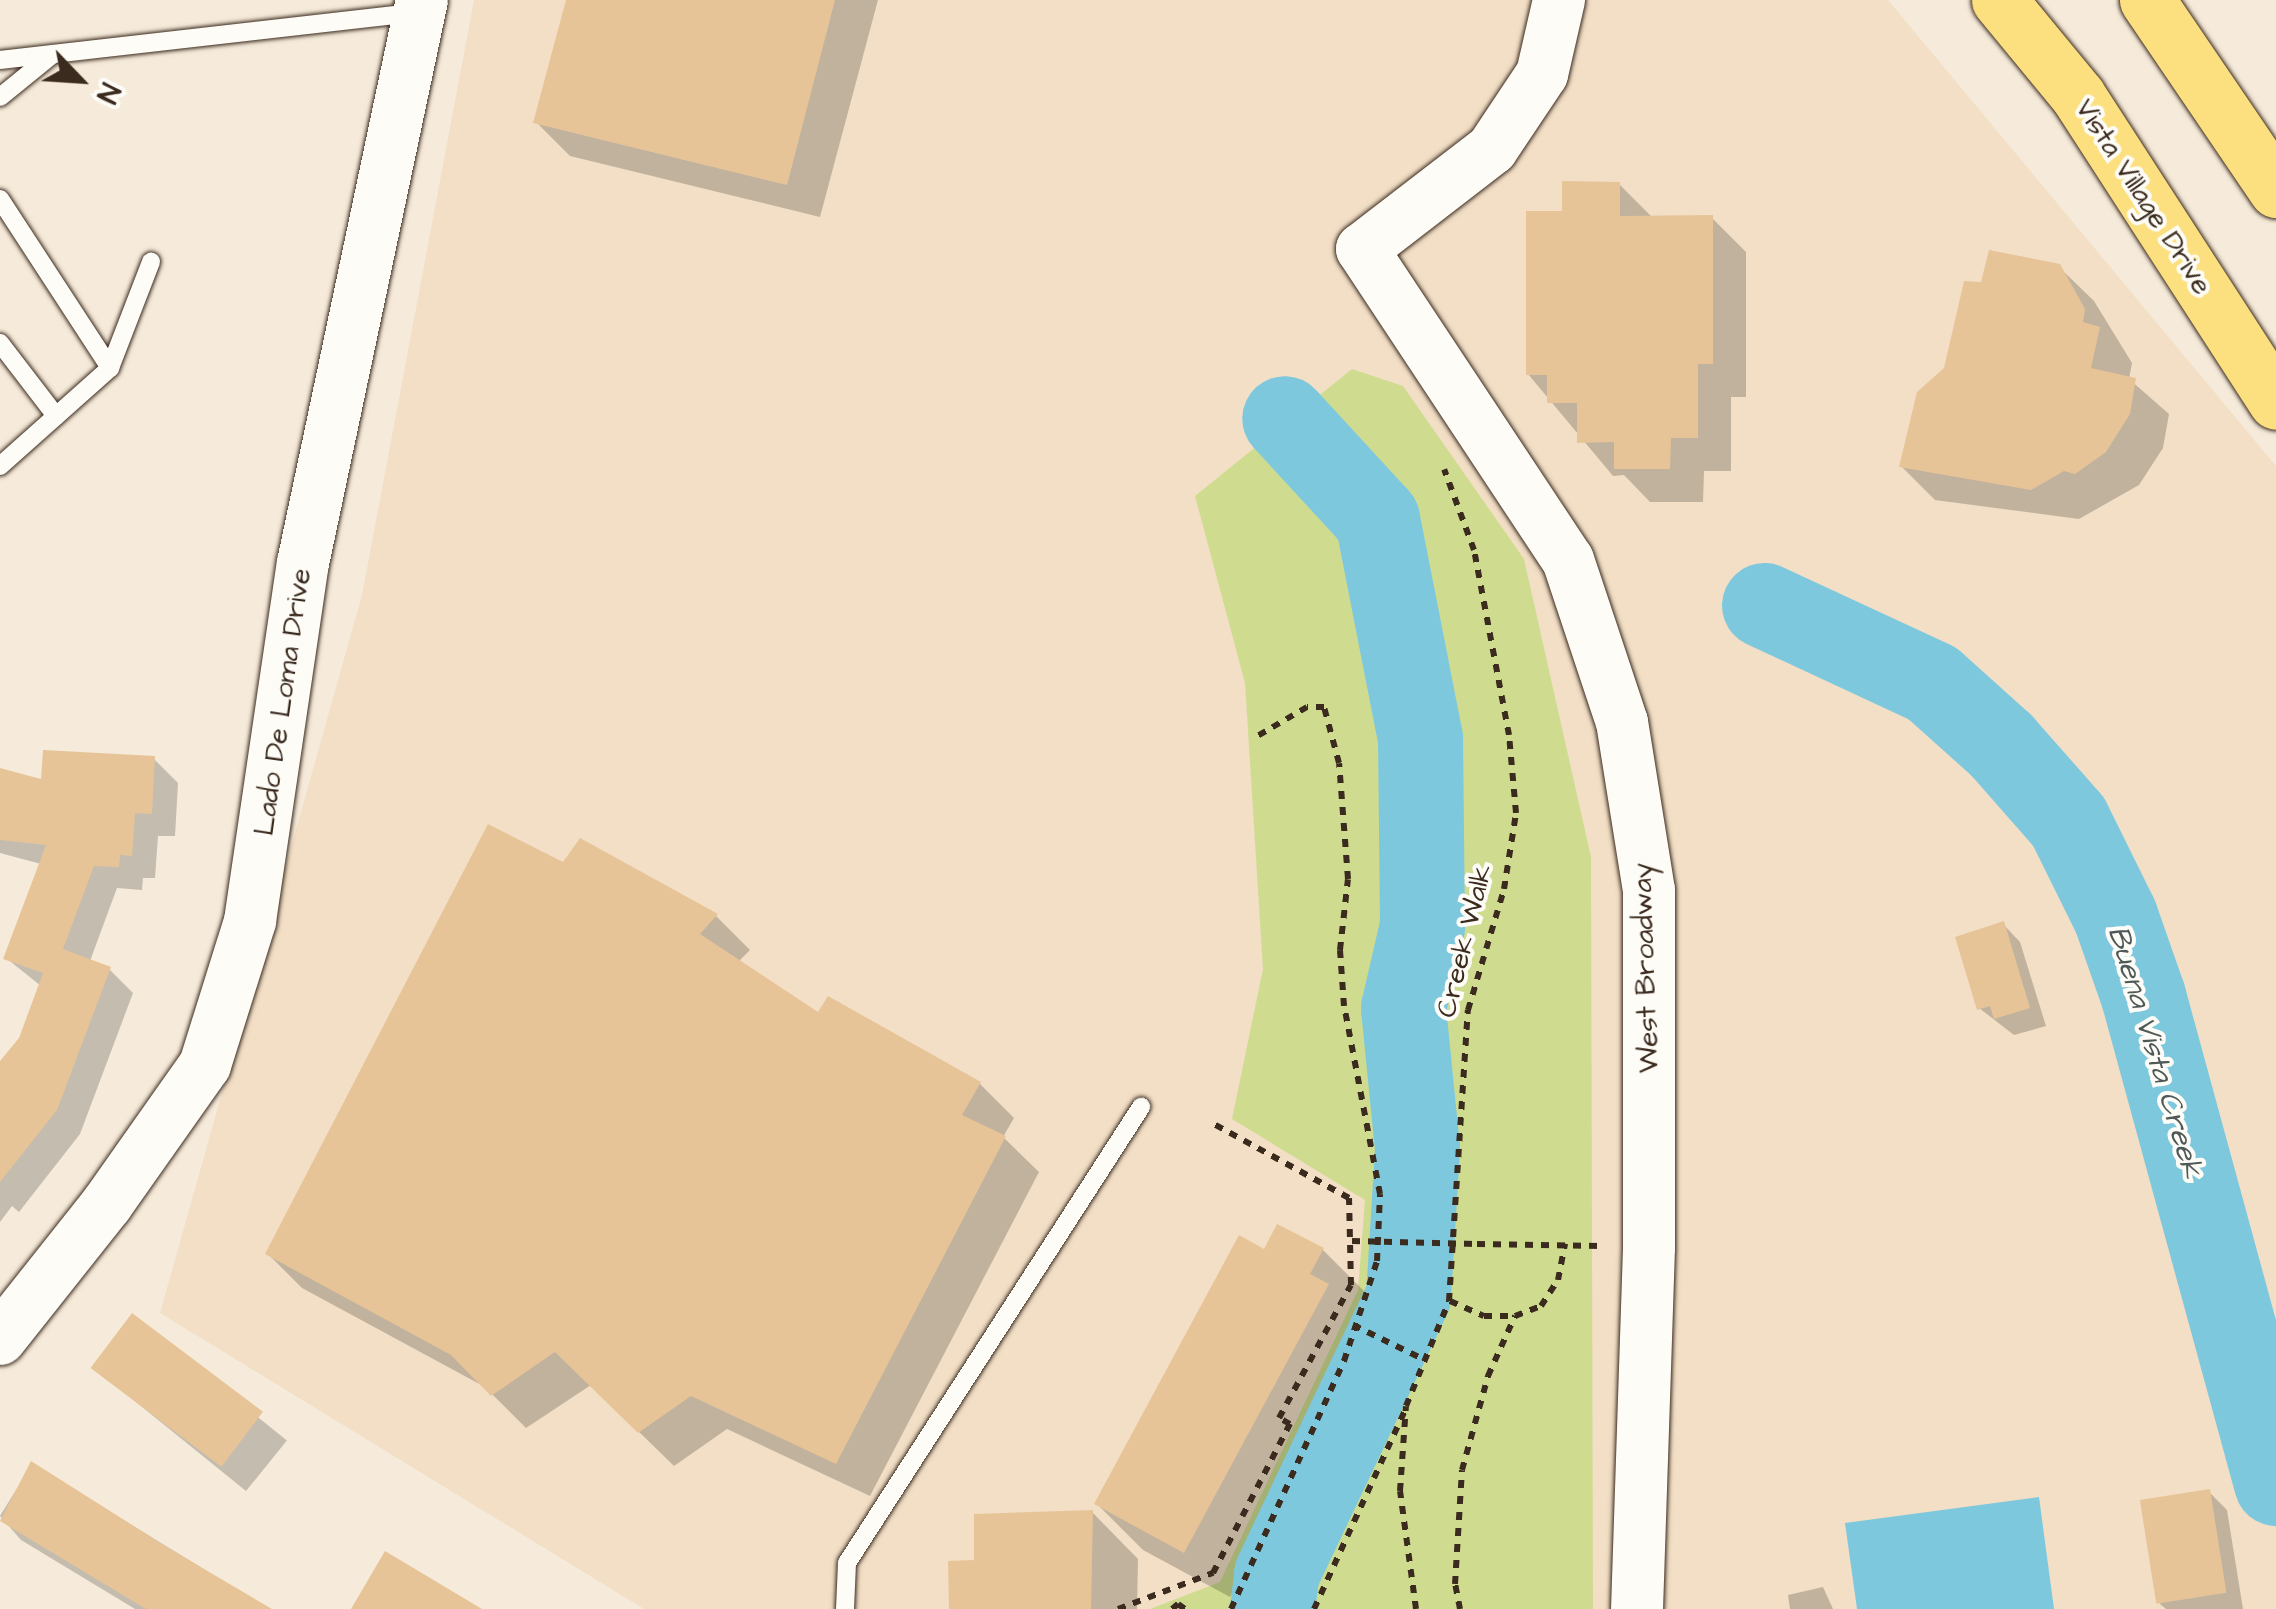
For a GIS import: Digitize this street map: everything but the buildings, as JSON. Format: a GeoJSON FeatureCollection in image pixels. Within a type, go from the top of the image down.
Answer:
{"type":"FeatureCollection","features":[{"type":"Feature","properties":{"kind":"main road","name":"Vista Village Drive"},"geometry":{"type":"LineString","coordinates":[[1999,0],[2078,96],[2276,402]]}},
{"type":"Feature","properties":{"kind":"main road"},"geometry":{"type":"LineString","coordinates":[[2147,0],[2276,190]]}},
{"type":"Feature","properties":{"kind":"street","name":"West Broadway"},"geometry":{"type":"LineString","coordinates":[[1560,0],[1542,74],[1492,149],[1362,249],[1568,560],[1622,722],[1649,890],[1649,1248],[1637,1609]]}},
{"type":"Feature","properties":{"kind":"street","name":"Lado De Loma Drive"},"geometry":{"type":"LineString","coordinates":[[0,1339],[108,1204],[206,1065],[250,922],[303,563],[420,6]]}},
{"type":"Feature","properties":{"kind":"lane"},"geometry":{"type":"LineString","coordinates":[[0,60],[420,6]]}},
{"type":"Feature","properties":{"kind":"lane"},"geometry":{"type":"LineString","coordinates":[[0,97],[54,54]]}},
{"type":"Feature","properties":{"kind":"lane"},"geometry":{"type":"LineString","coordinates":[[0,199],[110,368]]}},
{"type":"Feature","properties":{"kind":"lane"},"geometry":{"type":"LineString","coordinates":[[0,466],[110,368],[150,262]]}},
{"type":"Feature","properties":{"kind":"lane"},"geometry":{"type":"LineString","coordinates":[[0,343],[56,416]]}},
{"type":"Feature","properties":{"kind":"lane"},"geometry":{"type":"LineString","coordinates":[[845,1609],[847,1563],[1141,1108]]}},
{"type":"Feature","properties":{"kind":"path","name":"Creek Walk"},"geometry":{"type":"LineString","coordinates":[[1416,1609],[1400,1491],[1406,1406],[1450,1301],[1468,1010],[1504,889],[1516,813],[1509,735],[1474,550],[1440,458]]}},
{"type":"Feature","properties":{"kind":"path"},"geometry":{"type":"LineString","coordinates":[[1232,1609],[1322,1412],[1377,1260],[1380,1194],[1344,1006],[1340,950],[1348,880],[1340,764],[1324,707],[1307,707],[1254,738]]}},
{"type":"Feature","properties":{"kind":"path"},"geometry":{"type":"LineString","coordinates":[[1118,1609],[1214,1573],[1290,1424],[1280,1418],[1351,1285],[1349,1198],[1210,1122]]}},
{"type":"Feature","properties":{"kind":"path"},"geometry":{"type":"LineString","coordinates":[[1352,1241],[1649,1248]]}},
{"type":"Feature","properties":{"kind":"path"},"geometry":{"type":"LineString","coordinates":[[1450,1301],[1484,1316],[1515,1316],[1541,1306],[1558,1280],[1565,1244]]}},
{"type":"Feature","properties":{"kind":"path"},"geometry":{"type":"LineString","coordinates":[[1460,1609],[1456,1584],[1462,1470],[1488,1376],[1515,1316]]}},
{"type":"Feature","properties":{"kind":"path"},"geometry":{"type":"LineString","coordinates":[[1354,1324],[1425,1360]]}},
{"type":"Feature","properties":{"kind":"path"},"geometry":{"type":"LineString","coordinates":[[1314,1609],[1406,1406]]}},
{"type":"Feature","properties":{"kind":"path"},"geometry":{"type":"LineString","coordinates":[[1172,1609],[1178,1604],[1185,1609]]}},
{"type":"Feature","properties":{"kind":"shaded area"},"geometry":{"type":"Polygon","coordinates":[[[474,0],[1888,0],[2276,466],[2276,1609],[644,1609],[160,1313],[362,595],[474,0]]]}},
{"type":"Feature","properties":{"kind":"green space"},"geometry":{"type":"Polygon","coordinates":[[[1352,369],[1403,386],[1524,559],[1591,857],[1593,1609],[1150,1609],[1220,1582],[1358,1290],[1365,1200],[1232,1119],[1263,969],[1245,683],[1195,496],[1352,369]]]}},
{"type":"Feature","properties":{"kind":"water"},"geometry":{"type":"Polygon","coordinates":[[[2039,1497],[2054,1609],[1857,1609],[1845,1523],[2039,1497]]]}},
{"type":"Feature","properties":{"kind":"waterway"},"geometry":{"type":"LineString","coordinates":[[1272,1609],[1276,1574],[1408,1296],[1417,1148],[1403,1008],[1422,926],[1420,738],[1377,519],[1284,418]]}},
{"type":"Feature","properties":{"kind":"waterway","name":"Buena Vista Creek"},"geometry":{"type":"LineString","coordinates":[[1764,605],[1932,683],[2001,745],[2068,821],[2115,916],[2143,996],[2276,1483]]}}]}
